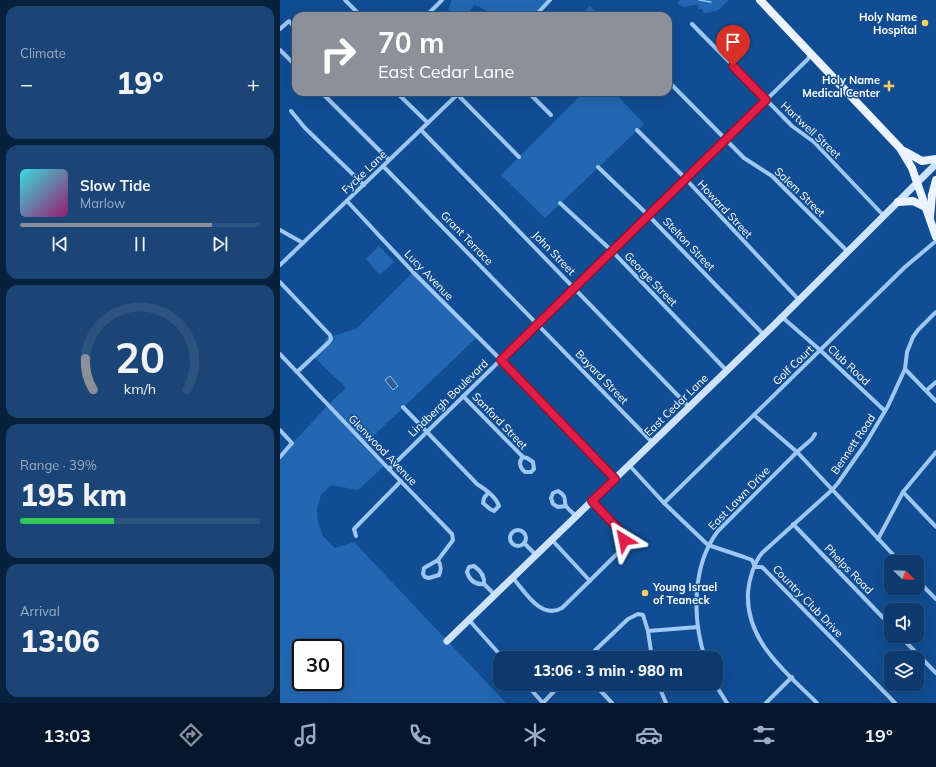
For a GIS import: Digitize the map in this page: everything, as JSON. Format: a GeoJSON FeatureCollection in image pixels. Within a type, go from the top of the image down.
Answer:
{"type":"FeatureCollection","features":[{"type":"Feature","properties":{"kind":"main road"},"geometry":{"type":"LineString","coordinates":[[760,0],[902,150],[909,162],[936,237]]}},
{"type":"Feature","properties":{"kind":"main road"},"geometry":{"type":"LineString","coordinates":[[902,150],[922,161],[936,159]]}},
{"type":"Feature","properties":{"kind":"main road"},"geometry":{"type":"LineString","coordinates":[[930,222],[932,195],[936,180]]}},
{"type":"Feature","properties":{"kind":"main road"},"geometry":{"type":"LineString","coordinates":[[898,202],[912,201],[924,207]]}},
{"type":"Feature","properties":{"kind":"street"},"geometry":{"type":"LineString","coordinates":[[345,0],[357,12]]}},
{"type":"Feature","properties":{"kind":"street"},"geometry":{"type":"LineString","coordinates":[[430,12],[442,0]]}},
{"type":"Feature","properties":{"kind":"street"},"geometry":{"type":"LineString","coordinates":[[539,12],[550,0]]}},
{"type":"Feature","properties":{"kind":"street"},"geometry":{"type":"LineString","coordinates":[[280,29],[289,21],[292,24]]}},
{"type":"Feature","properties":{"kind":"street","name":"Hartwell Street"},"geometry":{"type":"LineString","coordinates":[[692,24],[792,126],[814,142],[884,216]]}},
{"type":"Feature","properties":{"kind":"street"},"geometry":{"type":"LineString","coordinates":[[280,50],[292,62]]}},
{"type":"Feature","properties":{"kind":"street","name":"Lindbergh Boulevard"},"geometry":{"type":"LineString","coordinates":[[389,469],[808,59],[810,54]]}},
{"type":"Feature","properties":{"kind":"street","name":"Salem Street"},"geometry":{"type":"LineString","coordinates":[[672,85],[744,158],[772,176],[848,252]]}},
{"type":"Feature","properties":{"kind":"street"},"geometry":{"type":"LineString","coordinates":[[325,96],[389,160]]}},
{"type":"Feature","properties":{"kind":"street"},"geometry":{"type":"LineString","coordinates":[[400,96],[428,123]]}},
{"type":"Feature","properties":{"kind":"street","name":"Fycke Lane"},"geometry":{"type":"LineString","coordinates":[[280,265],[456,96]]}},
{"type":"Feature","properties":{"kind":"street"},"geometry":{"type":"LineString","coordinates":[[462,96],[519,157]]}},
{"type":"Feature","properties":{"kind":"street"},"geometry":{"type":"LineString","coordinates":[[532,96],[551,115]]}},
{"type":"Feature","properties":{"kind":"street"},"geometry":{"type":"LineString","coordinates":[[291,111],[305,128],[364,185]]}},
{"type":"Feature","properties":{"kind":"street","name":"John Street"},"geometry":{"type":"LineString","coordinates":[[421,130],[689,407]]}},
{"type":"Feature","properties":{"kind":"street","name":"Howard Street"},"geometry":{"type":"LineString","coordinates":[[637,130],[799,300]]}},
{"type":"Feature","properties":{"kind":"street","name":"East Cedar Lane"},"geometry":{"type":"LineString","coordinates":[[447,641],[764,335],[936,164]]}},
{"type":"Feature","properties":{"kind":"street","name":"Grant Terrace"},"geometry":{"type":"LineString","coordinates":[[383,166],[538,324]]}},
{"type":"Feature","properties":{"kind":"street","name":"Stelton Street"},"geometry":{"type":"LineString","coordinates":[[598,167],[648,215],[764,335]]}},
{"type":"Feature","properties":{"kind":"street","name":"Lucy Avenue"},"geometry":{"type":"LineString","coordinates":[[347,201],[413,272],[501,360],[615,479]]}},
{"type":"Feature","properties":{"kind":"street","name":"George Street"},"geometry":{"type":"LineString","coordinates":[[560,203],[612,251],[727,371]]}},
{"type":"Feature","properties":{"kind":"street"},"geometry":{"type":"LineString","coordinates":[[280,230],[303,243]]}},
{"type":"Feature","properties":{"kind":"street","name":"Golf Court"},"geometry":{"type":"LineString","coordinates":[[664,503],[820,350],[936,240]]}},
{"type":"Feature","properties":{"kind":"street"},"geometry":{"type":"LineString","coordinates":[[280,282],[330,335],[331,339],[297,372]]}},
{"type":"Feature","properties":{"kind":"street","name":"Bennett Road"},"geometry":{"type":"LineString","coordinates":[[817,703],[766,650],[758,638],[750,618],[748,597],[750,581],[758,558],[762,552],[832,490],[866,443],[885,411],[905,369],[907,352],[910,344],[918,330],[936,312]]}},
{"type":"Feature","properties":{"kind":"street","name":"Club Road"},"geometry":{"type":"LineString","coordinates":[[782,317],[820,350],[885,411]]}},
{"type":"Feature","properties":{"kind":"street","name":"Bayard Street"},"geometry":{"type":"LineString","coordinates":[[538,324],[652,443]]}},
{"type":"Feature","properties":{"kind":"street","name":"Glenwood Avenue"},"geometry":{"type":"LineString","coordinates":[[280,354],[452,534],[453,540],[438,560],[424,568],[423,574],[425,577],[429,578],[439,575],[441,566],[438,560]]}},
{"type":"Feature","properties":{"kind":"street"},"geometry":{"type":"LineString","coordinates":[[905,369],[936,401]]}},
{"type":"Feature","properties":{"kind":"street"},"geometry":{"type":"LineString","coordinates":[[927,390],[936,382]]}},
{"type":"Feature","properties":{"kind":"street","name":"Sanford Street"},"geometry":{"type":"LineString","coordinates":[[464,396],[523,457]]}},
{"type":"Feature","properties":{"kind":"street"},"geometry":{"type":"LineString","coordinates":[[403,407],[478,485],[483,487],[488,493]]}},
{"type":"Feature","properties":{"kind":"street"},"geometry":{"type":"LineString","coordinates":[[754,415],[797,452],[893,555]]}},
{"type":"Feature","properties":{"kind":"street"},"geometry":{"type":"LineString","coordinates":[[280,430],[292,443],[280,457]]}},
{"type":"Feature","properties":{"kind":"street","name":"East Lawn Drive"},"geometry":{"type":"LineString","coordinates":[[703,651],[698,627],[698,585],[708,545],[718,531],[816,434]]}},
{"type":"Feature","properties":{"kind":"street"},"geometry":{"type":"LineString","coordinates":[[878,539],[903,492],[936,452]]}},
{"type":"Feature","properties":{"kind":"street","name":"Country Club Drive"},"geometry":{"type":"LineString","coordinates":[[629,465],[664,503],[708,545],[752,560],[755,567],[762,568],[768,573],[895,703]]}},
{"type":"Feature","properties":{"kind":"street"},"geometry":{"type":"LineString","coordinates":[[356,536],[354,529],[401,481]]}},
{"type":"Feature","properties":{"kind":"street"},"geometry":{"type":"LineString","coordinates":[[903,492],[936,526]]}},
{"type":"Feature","properties":{"kind":"street"},"geometry":{"type":"LineString","coordinates":[[513,578],[538,606],[549,612],[558,611],[562,608],[590,581],[621,550],[624,543],[621,532],[592,501]]}},
{"type":"Feature","properties":{"kind":"street"},"geometry":{"type":"LineString","coordinates":[[566,506],[576,516]]}},
{"type":"Feature","properties":{"kind":"street","name":"Phelps Road"},"geometry":{"type":"LineString","coordinates":[[793,524],[884,619]]}},
{"type":"Feature","properties":{"kind":"street"},"geometry":{"type":"LineString","coordinates":[[552,540],[590,581]]}},
{"type":"Feature","properties":{"kind":"street"},"geometry":{"type":"LineString","coordinates":[[524,543],[536,555]]}},
{"type":"Feature","properties":{"kind":"street"},"geometry":{"type":"LineString","coordinates":[[484,584],[476,584],[470,578],[467,572],[470,567],[474,566],[480,571],[484,577],[484,584],[495,595]]}},
{"type":"Feature","properties":{"kind":"street"},"geometry":{"type":"LineString","coordinates":[[924,587],[936,599]]}},
{"type":"Feature","properties":{"kind":"street"},"geometry":{"type":"LineString","coordinates":[[595,651],[628,619],[638,614],[643,615],[648,631],[651,651]]}},
{"type":"Feature","properties":{"kind":"street"},"geometry":{"type":"LineString","coordinates":[[469,620],[496,651]]}},
{"type":"Feature","properties":{"kind":"street"},"geometry":{"type":"LineString","coordinates":[[648,631],[698,627]]}},
{"type":"Feature","properties":{"kind":"street"},"geometry":{"type":"LineString","coordinates":[[907,643],[936,673]]}},
{"type":"Feature","properties":{"kind":"street"},"geometry":{"type":"LineString","coordinates":[[766,703],[792,677]]}},
{"type":"Feature","properties":{"kind":"street"},"geometry":{"type":"LineString","coordinates":[[532,691],[543,703],[554,691]]}},
{"type":"Feature","properties":{"kind":"street"},"geometry":{"type":"LineString","coordinates":[[601,691],[612,703]]}},
{"type":"Feature","properties":{"kind":"street"},"geometry":{"type":"LineString","coordinates":[[661,691],[666,703]]}},
{"type":"Feature","properties":{"kind":"street"},"geometry":{"type":"LineString","coordinates":[[719,691],[726,703]]}},
{"type":"Feature","properties":{"kind":"shaded area"},"geometry":{"type":"Polygon","coordinates":[[[452,0],[550,0],[539,12],[488,12],[474,5],[469,12],[451,12],[448,9],[452,0]]]}},
{"type":"Feature","properties":{"kind":"shaded area"},"geometry":{"type":"Polygon","coordinates":[[[680,0],[728,0],[718,10],[704,13],[702,9],[698,9],[699,6],[697,5],[684,7],[679,5],[677,3],[680,0]]]}},
{"type":"Feature","properties":{"kind":"shaded area"},"geometry":{"type":"Polygon","coordinates":[[[590,6],[595,12],[584,12],[590,6]]]}},
{"type":"Feature","properties":{"kind":"shaded area"},"geometry":{"type":"Polygon","coordinates":[[[580,96],[618,96],[644,124],[545,218],[501,175],[580,96]]]}},
{"type":"Feature","properties":{"kind":"shaded area"},"geometry":{"type":"Polygon","coordinates":[[[379,246],[394,262],[380,275],[366,259],[379,246]]]}},
{"type":"Feature","properties":{"kind":"shaded area"},"geometry":{"type":"Polygon","coordinates":[[[413,272],[477,337],[365,444],[385,465],[358,490],[331,485],[321,495],[317,509],[318,522],[323,536],[335,548],[354,542],[493,689],[493,691],[506,703],[280,703],[280,457],[328,405],[346,388],[315,358],[314,353],[324,343],[326,338],[356,329],[413,272]]]}},
{"type":"Feature","properties":{"kind":"shaded area"},"geometry":{"type":"Polygon","coordinates":[[[390,376],[398,386],[393,390],[385,380],[390,376]]]}},
{"type":"Feature","properties":{"kind":"waterway"},"geometry":{"type":"LineString","coordinates":[[699,0],[711,2]]}},
{"type":"Feature","properties":{"kind":"place","name":"Holy Name Hospital"},"geometry":{"type":"Point","coordinates":[925,23]}},
{"type":"Feature","properties":{"kind":"place","name":"Holy Name Medical Center"},"geometry":{"type":"Point","coordinates":[889,86]}},
{"type":"Feature","properties":{"kind":"place","name":"Young Israel of Teaneck"},"geometry":{"type":"Point","coordinates":[645,593]}},
{"type":"Feature","properties":{"kind":"route"},"geometry":{"type":"LineString","coordinates":[[624,540],[621,532],[592,501],[615,479],[501,360],[766,100],[733,66]]}}]}
